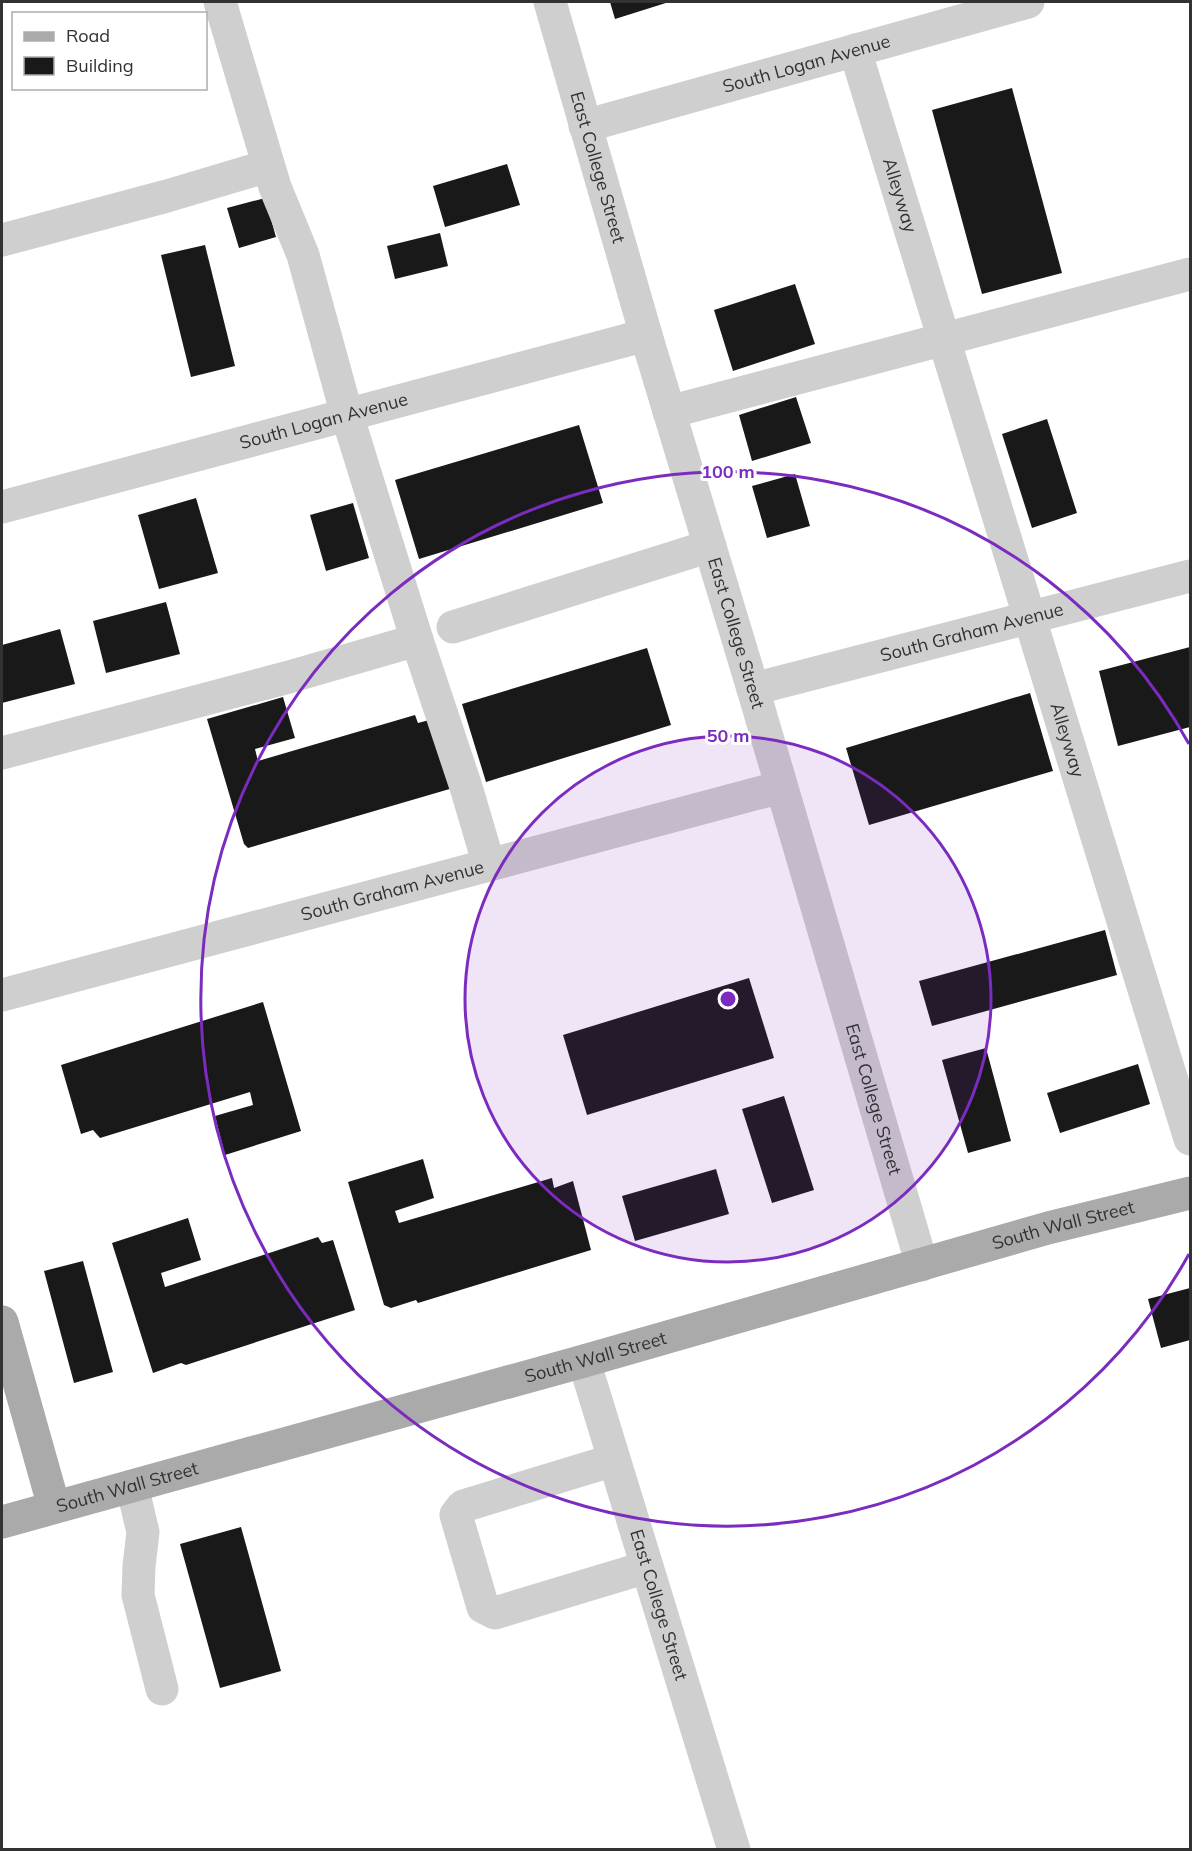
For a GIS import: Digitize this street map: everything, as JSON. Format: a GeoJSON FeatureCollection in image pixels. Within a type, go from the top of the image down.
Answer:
{"type":"FeatureCollection","features":[{"type":"Feature","properties":{"kind":"main road","name":"South Wall Street"},"geometry":{"type":"LineString","coordinates":[[2,1522],[1048,1228],[1191,1193]]}},
{"type":"Feature","properties":{"kind":"main road"},"geometry":{"type":"LineString","coordinates":[[2,1322],[54,1507]]}},
{"type":"Feature","properties":{"kind":"street"},"geometry":{"type":"LineString","coordinates":[[220,2],[268,166],[303,255],[347,415],[489,865]]}},
{"type":"Feature","properties":{"kind":"street","name":"East College Street"},"geometry":{"type":"LineString","coordinates":[[550,2],[646,335],[753,689],[922,1265]]}},
{"type":"Feature","properties":{"kind":"street","name":"South Logan Avenue"},"geometry":{"type":"LineString","coordinates":[[585,126],[1028,2]]}},
{"type":"Feature","properties":{"kind":"street","name":"Alleyway"},"geometry":{"type":"LineString","coordinates":[[855,50],[1191,1139]]}},
{"type":"Feature","properties":{"kind":"street"},"geometry":{"type":"LineString","coordinates":[[2,240],[268,166]]}},
{"type":"Feature","properties":{"kind":"street"},"geometry":{"type":"LineString","coordinates":[[669,412],[1191,274]]}},
{"type":"Feature","properties":{"kind":"street","name":"South Logan Avenue"},"geometry":{"type":"LineString","coordinates":[[2,507],[646,335]]}},
{"type":"Feature","properties":{"kind":"street"},"geometry":{"type":"LineString","coordinates":[[453,627],[710,546]]}},
{"type":"Feature","properties":{"kind":"street","name":"South Graham Avenue"},"geometry":{"type":"LineString","coordinates":[[753,689],[1191,576]]}},
{"type":"Feature","properties":{"kind":"street"},"geometry":{"type":"LineString","coordinates":[[2,753],[290,677],[417,640]]}},
{"type":"Feature","properties":{"kind":"street","name":"South Graham Avenue"},"geometry":{"type":"LineString","coordinates":[[2,995],[782,787]]}},
{"type":"Feature","properties":{"kind":"street","name":"East College Street"},"geometry":{"type":"LineString","coordinates":[[584,1360],[734,1850]]}},
{"type":"Feature","properties":{"kind":"street"},"geometry":{"type":"LineString","coordinates":[[614,1460],[463,1506],[456,1515],[483,1607],[495,1613],[648,1567]]}},
{"type":"Feature","properties":{"kind":"street"},"geometry":{"type":"LineString","coordinates":[[132,1486],[143,1532],[138,1595],[162,1689]]}},
{"type":"Feature","properties":{"kind":"building"},"geometry":{"type":"Polygon","coordinates":[[[610,2],[669,2],[615,19],[610,2]]]}},
{"type":"Feature","properties":{"kind":"building"},"geometry":{"type":"Polygon","coordinates":[[[1012,88],[1062,273],[982,294],[932,110],[1012,88]]]}},
{"type":"Feature","properties":{"kind":"building"},"geometry":{"type":"Polygon","coordinates":[[[507,164],[520,205],[445,227],[433,186],[507,164]]]}},
{"type":"Feature","properties":{"kind":"building"},"geometry":{"type":"Polygon","coordinates":[[[265,198],[276,237],[239,248],[227,208],[265,198]]]}},
{"type":"Feature","properties":{"kind":"building"},"geometry":{"type":"Polygon","coordinates":[[[440,233],[448,266],[395,279],[387,246],[440,233]]]}},
{"type":"Feature","properties":{"kind":"building"},"geometry":{"type":"Polygon","coordinates":[[[205,245],[235,366],[191,377],[161,255],[205,245]]]}},
{"type":"Feature","properties":{"kind":"building"},"geometry":{"type":"Polygon","coordinates":[[[795,284],[815,344],[733,371],[714,310],[795,284]]]}},
{"type":"Feature","properties":{"kind":"building"},"geometry":{"type":"Polygon","coordinates":[[[796,397],[811,443],[752,461],[739,415],[796,397]]]}},
{"type":"Feature","properties":{"kind":"building"},"geometry":{"type":"Polygon","coordinates":[[[1047,419],[1077,513],[1032,528],[1002,434],[1047,419]]]}},
{"type":"Feature","properties":{"kind":"building"},"geometry":{"type":"Polygon","coordinates":[[[579,425],[603,503],[419,559],[395,480],[579,425]]]}},
{"type":"Feature","properties":{"kind":"building"},"geometry":{"type":"Polygon","coordinates":[[[795,474],[810,526],[767,538],[752,486],[795,474]]]}},
{"type":"Feature","properties":{"kind":"building"},"geometry":{"type":"Polygon","coordinates":[[[196,498],[218,573],[159,589],[138,515],[196,498]]]}},
{"type":"Feature","properties":{"kind":"building"},"geometry":{"type":"Polygon","coordinates":[[[353,503],[369,558],[326,571],[310,515],[353,503]]]}},
{"type":"Feature","properties":{"kind":"building"},"geometry":{"type":"Polygon","coordinates":[[[166,602],[180,654],[106,673],[93,621],[166,602]]]}},
{"type":"Feature","properties":{"kind":"building"},"geometry":{"type":"Polygon","coordinates":[[[60,629],[75,684],[2,703],[2,645],[60,629]]]}},
{"type":"Feature","properties":{"kind":"building"},"geometry":{"type":"Polygon","coordinates":[[[1190,647],[1190,727],[1118,746],[1099,671],[1190,647]]]}},
{"type":"Feature","properties":{"kind":"building"},"geometry":{"type":"Polygon","coordinates":[[[647,648],[671,725],[486,782],[462,704],[647,648]]]}},
{"type":"Feature","properties":{"kind":"building"},"geometry":{"type":"Polygon","coordinates":[[[1030,693],[1053,771],[869,825],[846,748],[1030,693]]]}},
{"type":"Feature","properties":{"kind":"building"},"geometry":{"type":"Polygon","coordinates":[[[283,697],[295,738],[255,749],[258,761],[415,715],[418,723],[433,719],[453,788],[248,848],[244,844],[207,719],[283,697]]]}},
{"type":"Feature","properties":{"kind":"building"},"geometry":{"type":"Polygon","coordinates":[[[1105,930],[1117,975],[932,1026],[919,981],[1105,930]]]}},
{"type":"Feature","properties":{"kind":"building"},"geometry":{"type":"Polygon","coordinates":[[[749,978],[774,1058],[587,1115],[563,1035],[749,978]]]}},
{"type":"Feature","properties":{"kind":"building"},"geometry":{"type":"Polygon","coordinates":[[[263,1002],[301,1131],[225,1155],[215,1116],[253,1105],[250,1092],[100,1138],[93,1130],[81,1134],[61,1065],[263,1002]]]}},
{"type":"Feature","properties":{"kind":"building"},"geometry":{"type":"Polygon","coordinates":[[[986,1048],[1011,1141],[968,1153],[942,1060],[986,1048]]]}},
{"type":"Feature","properties":{"kind":"building"},"geometry":{"type":"Polygon","coordinates":[[[1138,1064],[1150,1104],[1060,1133],[1047,1093],[1138,1064]]]}},
{"type":"Feature","properties":{"kind":"building"},"geometry":{"type":"Polygon","coordinates":[[[784,1096],[814,1190],[772,1203],[742,1109],[784,1096]]]}},
{"type":"Feature","properties":{"kind":"building"},"geometry":{"type":"Polygon","coordinates":[[[423,1159],[434,1198],[395,1211],[399,1223],[552,1178],[554,1188],[573,1181],[591,1250],[418,1303],[416,1300],[391,1308],[384,1305],[348,1182],[423,1159]]]}},
{"type":"Feature","properties":{"kind":"building"},"geometry":{"type":"Polygon","coordinates":[[[716,1169],[729,1214],[635,1241],[622,1196],[716,1169]]]}},
{"type":"Feature","properties":{"kind":"building"},"geometry":{"type":"Polygon","coordinates":[[[188,1218],[201,1260],[161,1273],[165,1287],[318,1237],[322,1243],[333,1240],[355,1310],[186,1365],[181,1363],[153,1373],[112,1243],[188,1218]]]}},
{"type":"Feature","properties":{"kind":"building"},"geometry":{"type":"Polygon","coordinates":[[[83,1261],[113,1372],[74,1383],[44,1271],[83,1261]]]}},
{"type":"Feature","properties":{"kind":"building"},"geometry":{"type":"Polygon","coordinates":[[[1190,1288],[1190,1340],[1161,1348],[1148,1299],[1190,1288]]]}},
{"type":"Feature","properties":{"kind":"building"},"geometry":{"type":"Polygon","coordinates":[[[241,1527],[281,1671],[220,1688],[180,1544],[241,1527]]]}}]}
